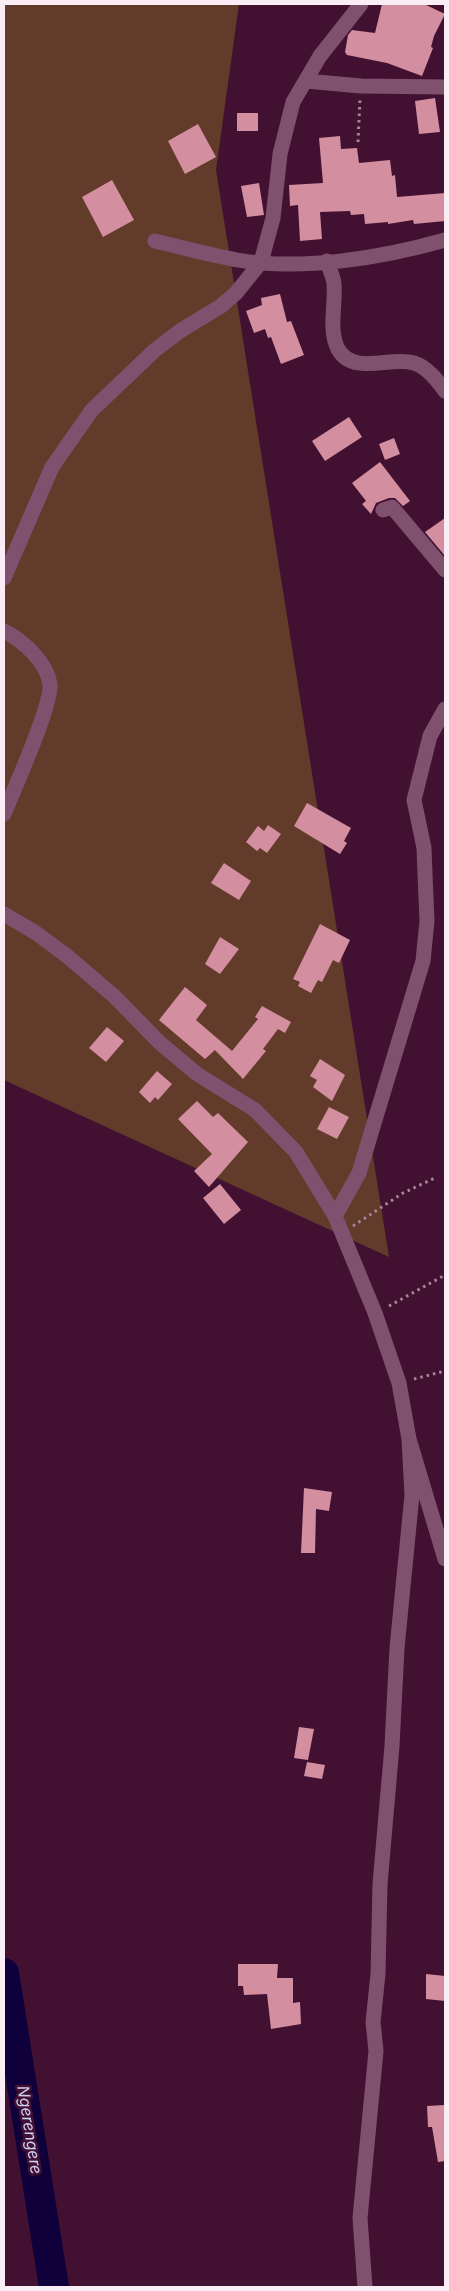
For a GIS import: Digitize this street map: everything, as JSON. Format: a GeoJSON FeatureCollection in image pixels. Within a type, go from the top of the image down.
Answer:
{"type":"FeatureCollection","features":[{"type":"Feature","properties":{"kind":"street"},"geometry":{"type":"LineString","coordinates":[[4,578],[52,467],[92,410],[155,350],[180,331],[221,306],[236,293],[261,262],[273,218],[280,154],[286,123],[293,102],[320,56],[361,4]]}},
{"type":"Feature","properties":{"kind":"street"},"geometry":{"type":"LineString","coordinates":[[306,81],[361,86],[445,87]]}},
{"type":"Feature","properties":{"kind":"street"},"geometry":{"type":"LineString","coordinates":[[155,241],[239,260],[261,262],[327,261],[400,253],[445,240]]}},
{"type":"Feature","properties":{"kind":"street"},"geometry":{"type":"LineString","coordinates":[[327,261],[334,282],[335,336],[343,354],[362,364],[396,361],[416,363],[427,370],[445,390]]}},
{"type":"Feature","properties":{"kind":"street"},"geometry":{"type":"LineString","coordinates":[[383,510],[392,507],[445,570]]}},
{"type":"Feature","properties":{"kind":"street"},"geometry":{"type":"LineString","coordinates":[[4,631],[16,637],[40,661],[50,685],[46,706],[4,814]]}},
{"type":"Feature","properties":{"kind":"street"},"geometry":{"type":"LineString","coordinates":[[334,1216],[359,1173],[423,961],[427,921],[426,874],[424,848],[414,800],[428,743],[445,709]]}},
{"type":"Feature","properties":{"kind":"street"},"geometry":{"type":"LineString","coordinates":[[4,914],[36,933],[67,956],[114,996],[160,1044],[197,1074],[255,1110],[296,1152],[334,1216],[375,1314],[399,1382],[409,1439],[445,1559]]}},
{"type":"Feature","properties":{"kind":"street"},"geometry":{"type":"LineString","coordinates":[[366,2287],[360,2218],[376,2051],[373,2022],[378,1974],[381,1865],[392,1746],[397,1648],[412,1495],[409,1439]]}},
{"type":"Feature","properties":{"kind":"path"},"geometry":{"type":"LineString","coordinates":[[358,142],[361,86]]}},
{"type":"Feature","properties":{"kind":"path"},"geometry":{"type":"LineString","coordinates":[[342,1233],[403,1193],[437,1177]]}},
{"type":"Feature","properties":{"kind":"path"},"geometry":{"type":"LineString","coordinates":[[375,1314],[445,1275]]}},
{"type":"Feature","properties":{"kind":"path"},"geometry":{"type":"LineString","coordinates":[[399,1382],[445,1371]]}},
{"type":"Feature","properties":{"kind":"shaded area"},"geometry":{"type":"Polygon","coordinates":[[[4,4],[239,4],[216,170],[389,1257],[4,1080],[4,4]]]}},
{"type":"Feature","properties":{"kind":"building"},"geometry":{"type":"Polygon","coordinates":[[[382,4],[424,4],[445,14],[434,36],[431,47],[433,48],[422,76],[387,63],[347,55],[345,52],[348,35],[352,30],[375,33],[382,4]]]}},
{"type":"Feature","properties":{"kind":"building"},"geometry":{"type":"Polygon","coordinates":[[[435,98],[440,132],[419,134],[415,101],[435,98]]]}},
{"type":"Feature","properties":{"kind":"building"},"geometry":{"type":"Polygon","coordinates":[[[237,113],[258,113],[258,131],[237,131],[237,113]]]}},
{"type":"Feature","properties":{"kind":"building"},"geometry":{"type":"Polygon","coordinates":[[[198,124],[216,157],[185,174],[168,141],[198,124]]]}},
{"type":"Feature","properties":{"kind":"building"},"geometry":{"type":"Polygon","coordinates":[[[340,136],[341,149],[357,148],[359,163],[390,160],[392,176],[395,175],[397,197],[445,193],[445,221],[414,224],[413,220],[388,224],[388,222],[365,224],[364,214],[351,215],[350,211],[320,212],[322,239],[300,241],[298,205],[290,206],[289,185],[323,183],[319,138],[340,136]]]}},
{"type":"Feature","properties":{"kind":"building"},"geometry":{"type":"Polygon","coordinates":[[[112,180],[134,220],[103,237],[82,197],[112,180]]]}},
{"type":"Feature","properties":{"kind":"building"},"geometry":{"type":"Polygon","coordinates":[[[259,183],[264,215],[247,217],[241,186],[259,183]]]}},
{"type":"Feature","properties":{"kind":"building"},"geometry":{"type":"Polygon","coordinates":[[[280,294],[287,322],[291,321],[304,355],[281,364],[271,337],[268,338],[265,329],[254,333],[246,311],[262,305],[261,298],[280,294]]]}},
{"type":"Feature","properties":{"kind":"building"},"geometry":{"type":"Polygon","coordinates":[[[349,417],[362,437],[325,461],[312,441],[349,417]]]}},
{"type":"Feature","properties":{"kind":"building"},"geometry":{"type":"Polygon","coordinates":[[[394,438],[400,454],[385,460],[379,444],[394,438]]]}},
{"type":"Feature","properties":{"kind":"building"},"geometry":{"type":"Polygon","coordinates":[[[380,462],[410,501],[403,506],[395,498],[389,498],[376,503],[371,514],[362,504],[366,501],[352,483],[380,462]]]}},
{"type":"Feature","properties":{"kind":"building"},"geometry":{"type":"Polygon","coordinates":[[[445,518],[445,556],[425,532],[445,518]]]}},
{"type":"Feature","properties":{"kind":"building"},"geometry":{"type":"Polygon","coordinates":[[[307,803],[351,828],[344,841],[347,843],[340,854],[294,826],[307,803]]]}},
{"type":"Feature","properties":{"kind":"building"},"geometry":{"type":"Polygon","coordinates":[[[268,825],[281,834],[267,853],[260,848],[257,851],[246,842],[258,826],[264,831],[268,825]]]}},
{"type":"Feature","properties":{"kind":"building"},"geometry":{"type":"Polygon","coordinates":[[[224,863],[251,881],[239,900],[211,883],[224,863]]]}},
{"type":"Feature","properties":{"kind":"building"},"geometry":{"type":"Polygon","coordinates":[[[320,924],[350,940],[339,963],[333,960],[322,982],[318,980],[311,993],[298,986],[300,982],[293,979],[320,924]]]}},
{"type":"Feature","properties":{"kind":"building"},"geometry":{"type":"Polygon","coordinates":[[[220,937],[239,949],[220,974],[205,964],[220,937]]]}},
{"type":"Feature","properties":{"kind":"building"},"geometry":{"type":"Polygon","coordinates":[[[185,987],[207,1005],[196,1020],[232,1051],[258,1019],[255,1017],[262,1006],[291,1022],[285,1033],[278,1029],[263,1049],[266,1051],[243,1079],[215,1050],[205,1059],[159,1020],[185,987]]]}},
{"type":"Feature","properties":{"kind":"building"},"geometry":{"type":"Polygon","coordinates":[[[107,1027],[124,1041],[106,1062],[89,1048],[107,1027]]]}},
{"type":"Feature","properties":{"kind":"building"},"geometry":{"type":"Polygon","coordinates":[[[320,1059],[345,1075],[332,1101],[313,1087],[317,1080],[310,1076],[320,1059]]]}},
{"type":"Feature","properties":{"kind":"building"},"geometry":{"type":"Polygon","coordinates":[[[157,1071],[172,1084],[158,1100],[155,1097],[150,1103],[139,1092],[157,1071]]]}},
{"type":"Feature","properties":{"kind":"building"},"geometry":{"type":"Polygon","coordinates":[[[197,1101],[213,1117],[218,1113],[248,1142],[209,1187],[194,1171],[212,1154],[178,1119],[197,1101]]]}},
{"type":"Feature","properties":{"kind":"building"},"geometry":{"type":"Polygon","coordinates":[[[329,1107],[349,1117],[337,1139],[317,1129],[329,1107]]]}},
{"type":"Feature","properties":{"kind":"building"},"geometry":{"type":"Polygon","coordinates":[[[220,1184],[241,1210],[224,1224],[203,1198],[220,1184]]]}},
{"type":"Feature","properties":{"kind":"building"},"geometry":{"type":"Polygon","coordinates":[[[304,1488],[332,1492],[329,1511],[316,1509],[315,1553],[301,1553],[304,1488]]]}},
{"type":"Feature","properties":{"kind":"building"},"geometry":{"type":"Polygon","coordinates":[[[299,1727],[314,1729],[308,1760],[294,1758],[299,1727]]]}},
{"type":"Feature","properties":{"kind":"building"},"geometry":{"type":"Polygon","coordinates":[[[307,1762],[325,1765],[322,1779],[304,1776],[307,1762]]]}},
{"type":"Feature","properties":{"kind":"building"},"geometry":{"type":"Polygon","coordinates":[[[238,1964],[278,1964],[277,1978],[293,1978],[293,2003],[300,2002],[301,2024],[271,2029],[267,1994],[244,1995],[243,1986],[238,1986],[238,1964]]]}},
{"type":"Feature","properties":{"kind":"building"},"geometry":{"type":"Polygon","coordinates":[[[426,1974],[445,1976],[445,2001],[426,1999],[426,1974]]]}},
{"type":"Feature","properties":{"kind":"building"},"geometry":{"type":"Polygon","coordinates":[[[445,2105],[445,2161],[438,2162],[432,2127],[428,2127],[427,2106],[445,2105]]]}},
{"type":"Feature","properties":{"kind":"waterway","name":"Ngerengere"},"geometry":{"type":"LineString","coordinates":[[4,1973],[54,2287]]}}]}
